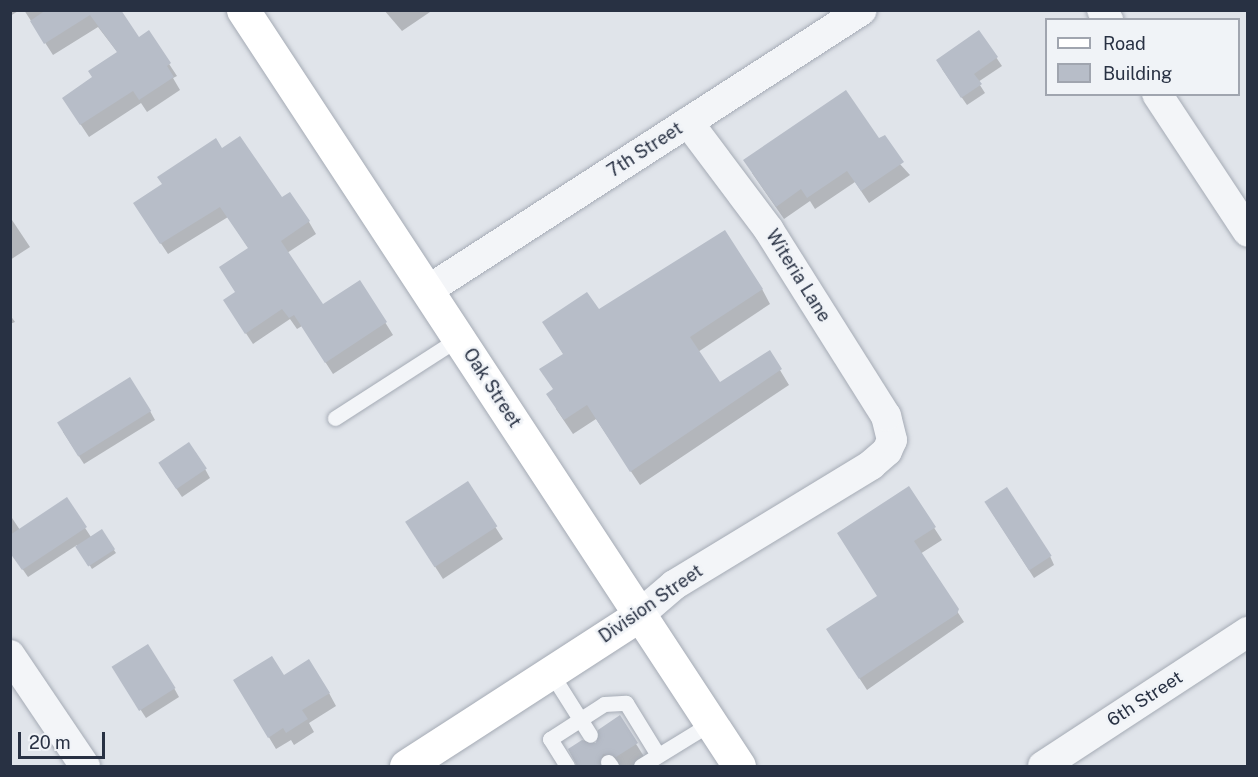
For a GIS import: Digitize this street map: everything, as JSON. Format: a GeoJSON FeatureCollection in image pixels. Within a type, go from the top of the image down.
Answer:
{"type":"FeatureCollection","features":[{"type":"Feature","properties":{"kind":"main road","name":"Oak Street"},"geometry":{"type":"LineString","coordinates":[[243,10],[740,766]]}},
{"type":"Feature","properties":{"kind":"main road","name":"Division Street"},"geometry":{"type":"LineString","coordinates":[[406,766],[639,615]]}},
{"type":"Feature","properties":{"kind":"street","name":"7th Street"},"geometry":{"type":"LineString","coordinates":[[428,290],[862,10]]}},
{"type":"Feature","properties":{"kind":"street"},"geometry":{"type":"LineString","coordinates":[[1158,96],[1248,232]]}},
{"type":"Feature","properties":{"kind":"street","name":"Witeria Lane"},"geometry":{"type":"LineString","coordinates":[[688,122],[770,230],[886,417],[892,440]]}},
{"type":"Feature","properties":{"kind":"street","name":"Division Street"},"geometry":{"type":"LineString","coordinates":[[639,615],[674,585],[871,465],[886,451],[892,440]]}},
{"type":"Feature","properties":{"kind":"street","name":"6th Street"},"geometry":{"type":"LineString","coordinates":[[1043,766],[1248,632]]}},
{"type":"Feature","properties":{"kind":"street"},"geometry":{"type":"LineString","coordinates":[[10,655],[85,766]]}},
{"type":"Feature","properties":{"kind":"lane"},"geometry":{"type":"LineString","coordinates":[[335,418],[459,338]]}},
{"type":"Feature","properties":{"kind":"lane"},"geometry":{"type":"LineString","coordinates":[[551,673],[590,735]]}},
{"type":"Feature","properties":{"kind":"lane"},"geometry":{"type":"LineString","coordinates":[[567,766],[550,739],[603,704],[626,704],[658,755]]}},
{"type":"Feature","properties":{"kind":"lane"},"geometry":{"type":"LineString","coordinates":[[641,766],[711,723]]}},
{"type":"Feature","properties":{"kind":"building"},"geometry":{"type":"Polygon","coordinates":[[[46,10],[121,10],[139,37],[149,30],[171,63],[167,66],[174,77],[139,100],[133,91],[80,125],[62,98],[92,77],[88,71],[117,52],[90,15],[44,44],[30,21],[46,10]]]}},
{"type":"Feature","properties":{"kind":"building"},"geometry":{"type":"Polygon","coordinates":[[[979,30],[998,57],[974,74],[982,84],[961,98],[936,60],[979,30]]]}},
{"type":"Feature","properties":{"kind":"building"},"geometry":{"type":"Polygon","coordinates":[[[846,90],[879,138],[885,135],[904,162],[861,191],[847,171],[807,198],[801,189],[776,207],[743,160],[846,90]]]}},
{"type":"Feature","properties":{"kind":"building"},"geometry":{"type":"Polygon","coordinates":[[[240,136],[282,197],[290,192],[310,221],[281,241],[323,304],[360,280],[387,322],[325,363],[294,315],[289,318],[282,309],[245,334],[223,300],[235,292],[219,267],[248,248],[220,207],[160,244],[133,203],[162,184],[157,177],[216,138],[222,148],[240,136]]]}},
{"type":"Feature","properties":{"kind":"building"},"geometry":{"type":"Polygon","coordinates":[[[725,230],[763,289],[690,337],[720,382],[770,350],[782,369],[630,472],[587,405],[564,420],[546,394],[553,389],[539,369],[563,354],[542,322],[587,292],[599,309],[725,230]]]}},
{"type":"Feature","properties":{"kind":"building"},"geometry":{"type":"Polygon","coordinates":[[[130,377],[151,411],[78,456],[57,423],[130,377]]]}},
{"type":"Feature","properties":{"kind":"building"},"geometry":{"type":"Polygon","coordinates":[[[189,442],[207,469],[176,489],[158,463],[189,442]]]}},
{"type":"Feature","properties":{"kind":"building"},"geometry":{"type":"Polygon","coordinates":[[[468,481],[497,526],[435,567],[405,522],[468,481]]]}},
{"type":"Feature","properties":{"kind":"building"},"geometry":{"type":"Polygon","coordinates":[[[909,486],[936,527],[914,541],[959,609],[957,614],[859,679],[826,629],[877,596],[837,533],[909,486]]]}},
{"type":"Feature","properties":{"kind":"building"},"geometry":{"type":"Polygon","coordinates":[[[1007,487],[1052,556],[1029,570],[984,502],[1007,487]]]}},
{"type":"Feature","properties":{"kind":"building"},"geometry":{"type":"Polygon","coordinates":[[[67,497],[87,527],[22,570],[10,553],[10,535],[67,497]]]}},
{"type":"Feature","properties":{"kind":"building"},"geometry":{"type":"Polygon","coordinates":[[[102,529],[115,549],[88,567],[75,546],[102,529]]]}},
{"type":"Feature","properties":{"kind":"building"},"geometry":{"type":"Polygon","coordinates":[[[148,644],[176,688],[139,711],[112,667],[148,644]]]}},
{"type":"Feature","properties":{"kind":"building"},"geometry":{"type":"Polygon","coordinates":[[[272,656],[284,675],[309,659],[330,693],[302,710],[308,719],[286,733],[283,728],[268,738],[233,680],[272,656]]]}},
{"type":"Feature","properties":{"kind":"building"},"geometry":{"type":"Polygon","coordinates":[[[620,715],[638,743],[616,757],[603,754],[600,766],[577,766],[568,749],[582,740],[596,743],[598,730],[620,715]]]}}]}
